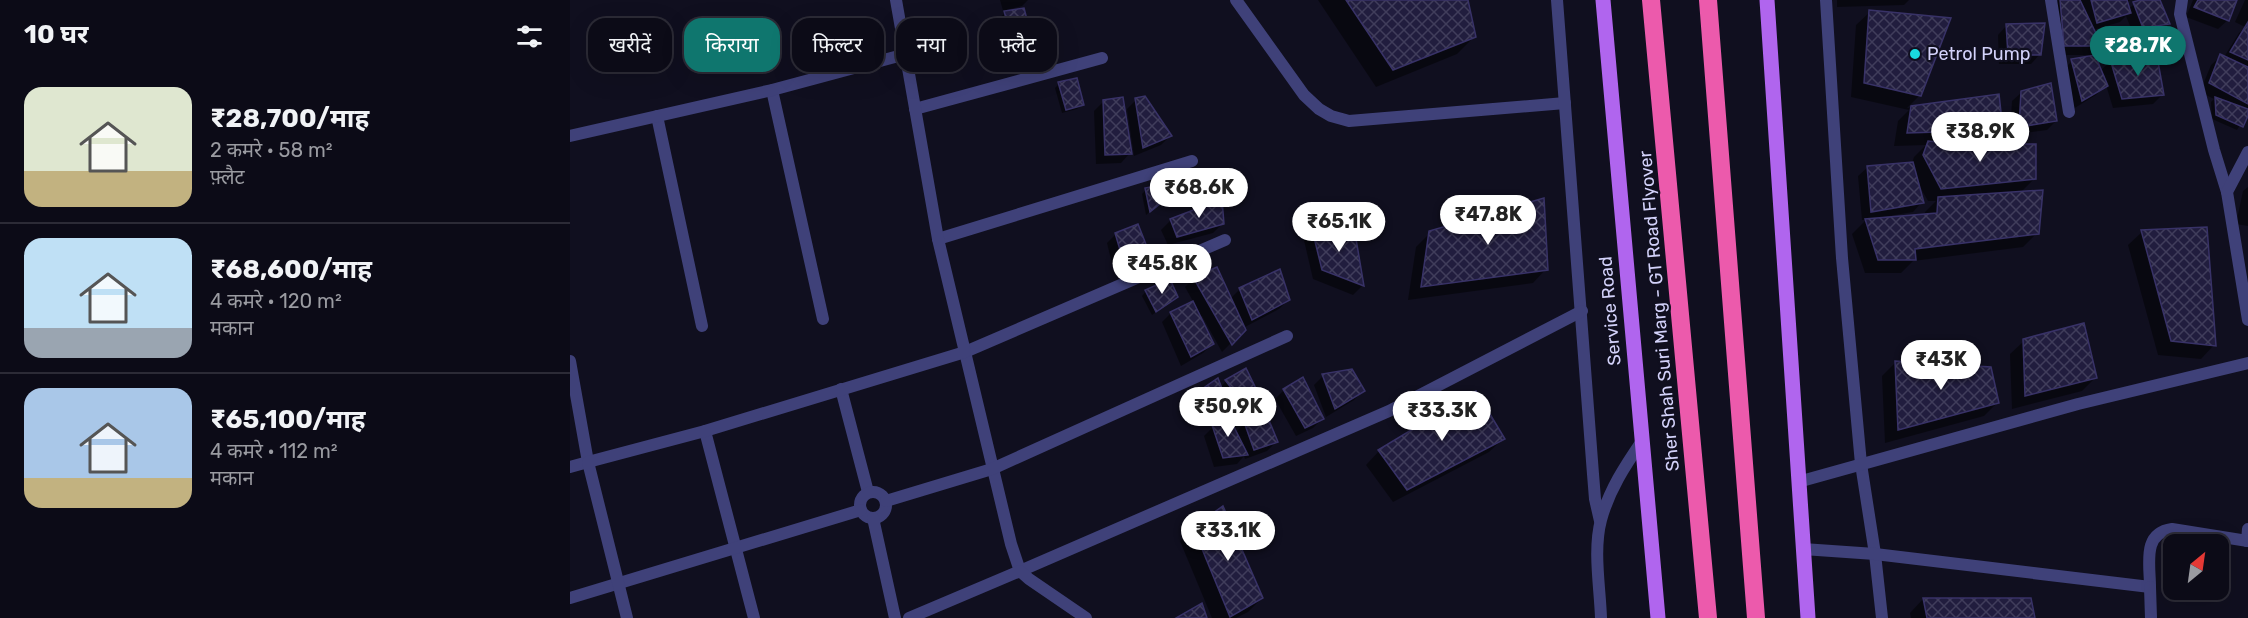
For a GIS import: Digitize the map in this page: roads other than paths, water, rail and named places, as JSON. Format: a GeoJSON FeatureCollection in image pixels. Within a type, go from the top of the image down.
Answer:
{"type":"FeatureCollection","features":[{"type":"Feature","properties":{"kind":"highway","name":"Sher Shah Suri Marg - GT Road Flyover"},"geometry":{"type":"LineString","coordinates":[[1651,0],[1708,618]]}},
{"type":"Feature","properties":{"kind":"highway"},"geometry":{"type":"LineString","coordinates":[[1708,0],[1756,618]]}},
{"type":"Feature","properties":{"kind":"main road","name":"Service Road"},"geometry":{"type":"LineString","coordinates":[[1603,0],[1658,618]]}},
{"type":"Feature","properties":{"kind":"main road"},"geometry":{"type":"LineString","coordinates":[[1767,0],[1809,618]]}},
{"type":"Feature","properties":{"kind":"street"},"geometry":{"type":"LineString","coordinates":[[896,0],[899,18]]}},
{"type":"Feature","properties":{"kind":"street"},"geometry":{"type":"LineString","coordinates":[[1236,0],[1304,95],[1319,110],[1332,116],[1349,121],[1565,103]]}},
{"type":"Feature","properties":{"kind":"street"},"geometry":{"type":"LineString","coordinates":[[1557,0],[1595,499],[1600,521],[1598,556],[1601,618]]}},
{"type":"Feature","properties":{"kind":"street"},"geometry":{"type":"LineString","coordinates":[[1826,0],[1842,258],[1861,464],[1882,618]]}},
{"type":"Feature","properties":{"kind":"street"},"geometry":{"type":"LineString","coordinates":[[2051,0],[2069,112]]}},
{"type":"Feature","properties":{"kind":"street"},"geometry":{"type":"LineString","coordinates":[[2182,0],[2180,14],[2214,150],[2228,192],[2248,320]]}},
{"type":"Feature","properties":{"kind":"street"},"geometry":{"type":"LineString","coordinates":[[570,136],[772,90],[896,57]]}},
{"type":"Feature","properties":{"kind":"street"},"geometry":{"type":"LineString","coordinates":[[915,109],[1102,58]]}},
{"type":"Feature","properties":{"kind":"street"},"geometry":{"type":"LineString","coordinates":[[909,72],[938,239],[1015,559],[1020,571],[1029,579],[1086,618]]}},
{"type":"Feature","properties":{"kind":"street"},"geometry":{"type":"LineString","coordinates":[[772,90],[823,319]]}},
{"type":"Feature","properties":{"kind":"street"},"geometry":{"type":"LineString","coordinates":[[657,116],[702,326]]}},
{"type":"Feature","properties":{"kind":"street"},"geometry":{"type":"LineString","coordinates":[[2228,192],[2248,152]]}},
{"type":"Feature","properties":{"kind":"street"},"geometry":{"type":"LineString","coordinates":[[938,239],[1192,161]]}},
{"type":"Feature","properties":{"kind":"street"},"geometry":{"type":"LineString","coordinates":[[570,467],[705,432],[965,352],[1225,240]]}},
{"type":"Feature","properties":{"kind":"street"},"geometry":{"type":"LineString","coordinates":[[909,618],[1389,411],[1582,311]]}},
{"type":"Feature","properties":{"kind":"street"},"geometry":{"type":"LineString","coordinates":[[886,501],[992,469],[1287,336]]}},
{"type":"Feature","properties":{"kind":"street"},"geometry":{"type":"LineString","coordinates":[[570,361],[588,462],[627,618]]}},
{"type":"Feature","properties":{"kind":"street"},"geometry":{"type":"LineString","coordinates":[[1798,482],[2078,404],[2248,363]]}},
{"type":"Feature","properties":{"kind":"street"},"geometry":{"type":"LineString","coordinates":[[842,389],[868,492]]}},
{"type":"Feature","properties":{"kind":"street"},"geometry":{"type":"LineString","coordinates":[[705,432],[754,618]]}},
{"type":"Feature","properties":{"kind":"street"},"geometry":{"type":"LineString","coordinates":[[1600,521],[1617,478],[1642,441]]}},
{"type":"Feature","properties":{"kind":"street"},"geometry":{"type":"LineString","coordinates":[[868,492],[879,493],[886,501]]}},
{"type":"Feature","properties":{"kind":"street"},"geometry":{"type":"LineString","coordinates":[[868,492],[860,501],[861,510],[865,516],[873,518],[883,513],[886,501]]}},
{"type":"Feature","properties":{"kind":"street"},"geometry":{"type":"LineString","coordinates":[[570,598],[861,510]]}},
{"type":"Feature","properties":{"kind":"street"},"geometry":{"type":"LineString","coordinates":[[873,518],[895,618]]}},
{"type":"Feature","properties":{"kind":"street"},"geometry":{"type":"LineString","coordinates":[[2151,618],[2150,547],[2154,536],[2161,530],[2172,529],[2248,541],[2248,529]]}},
{"type":"Feature","properties":{"kind":"street"},"geometry":{"type":"LineString","coordinates":[[1803,549],[1875,554],[2150,587]]}},
{"type":"Feature","properties":{"kind":"place","name":"Petrol Pump"},"geometry":{"type":"Point","coordinates":[1915,54]}}]}
